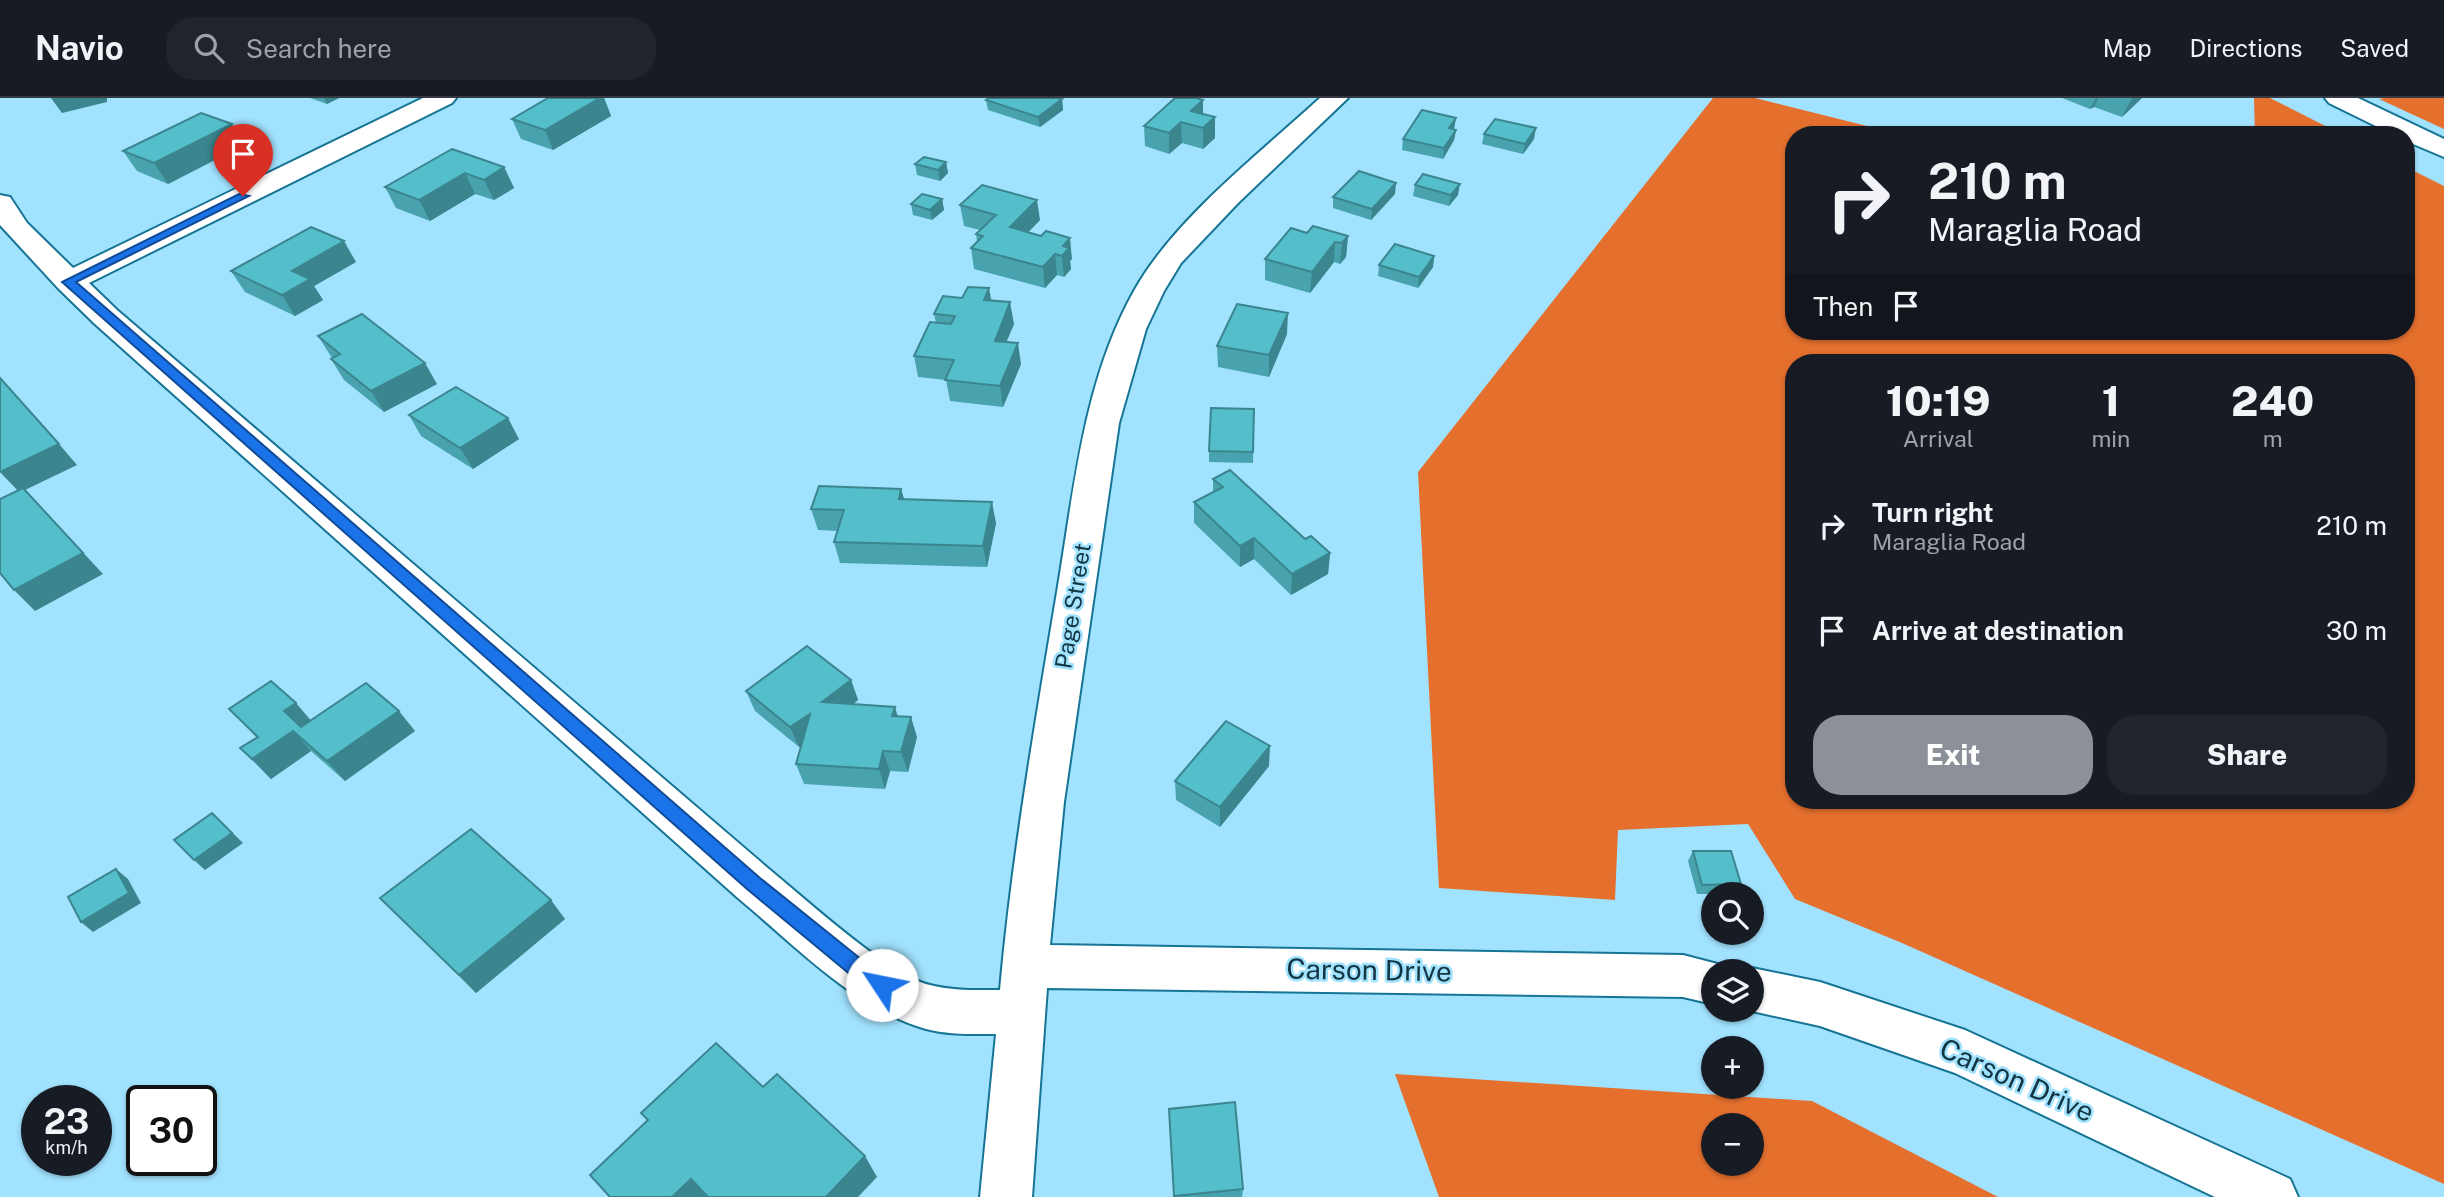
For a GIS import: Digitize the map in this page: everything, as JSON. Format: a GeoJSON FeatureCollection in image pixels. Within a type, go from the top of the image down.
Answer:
{"type":"FeatureCollection","features":[{"type":"Feature","properties":{"kind":"street"},"geometry":{"type":"LineString","coordinates":[[68,282],[443,98]]}},
{"type":"Feature","properties":{"kind":"street","name":"Page Street"},"geometry":{"type":"LineString","coordinates":[[1006,1197],[1025,967],[1043,802],[1102,424],[1122,351],[1149,291],[1170,258],[1228,197],[1335,98]]}},
{"type":"Feature","properties":{"kind":"street"},"geometry":{"type":"LineString","coordinates":[[2338,98],[2396,126]]}},
{"type":"Feature","properties":{"kind":"street"},"geometry":{"type":"LineString","coordinates":[[2415,135],[2444,149]]}},
{"type":"Feature","properties":{"kind":"street"},"geometry":{"type":"LineString","coordinates":[[0,203],[17,229],[68,282],[736,869],[865,974],[899,995],[927,1007],[959,1012],[1021,1012]]}},
{"type":"Feature","properties":{"kind":"street","name":"Carson Drive"},"geometry":{"type":"LineString","coordinates":[[1025,967],[1683,975],[1701,979]]}},
{"type":"Feature","properties":{"kind":"street","name":"Carson Drive"},"geometry":{"type":"LineString","coordinates":[[1764,992],[1820,1004],[1965,1053],[2272,1197]]}},
{"type":"Feature","properties":{"kind":"shaded area"},"geometry":{"type":"Polygon","coordinates":[[[1713,98],[1755,98],[1867,126],[1785,126],[1785,340],[2415,340],[2415,172],[2444,186],[2444,1184],[1902,943],[1795,899],[1748,824],[1618,830],[1615,900],[1439,888],[1418,472],[1713,98]]]}},
{"type":"Feature","properties":{"kind":"shaded area"},"geometry":{"type":"Polygon","coordinates":[[[2254,98],[2270,98],[2325,126],[2255,126],[2254,98]]]}},
{"type":"Feature","properties":{"kind":"shaded area"},"geometry":{"type":"Polygon","coordinates":[[[2385,98],[2444,98],[2444,129],[2379,99],[2385,98]]]}},
{"type":"Feature","properties":{"kind":"shaded area"},"geometry":{"type":"Polygon","coordinates":[[[1395,1074],[1701,1094],[1701,1099],[1764,1098],[1812,1101],[1998,1197],[1439,1197],[1395,1074]]]}},
{"type":"Feature","properties":{"kind":"building"},"geometry":{"type":"Polygon","coordinates":[[[548,98],[600,98],[545,130],[512,119],[548,98]]]}},
{"type":"Feature","properties":{"kind":"building"},"geometry":{"type":"Polygon","coordinates":[[[1175,98],[1203,100],[1191,111],[1215,117],[1203,128],[1181,122],[1169,133],[1144,126],[1175,98]]]}},
{"type":"Feature","properties":{"kind":"building"},"geometry":{"type":"Polygon","coordinates":[[[1062,99],[1038,117],[986,100],[1062,99]]]}},
{"type":"Feature","properties":{"kind":"building"},"geometry":{"type":"Polygon","coordinates":[[[1422,110],[1456,118],[1449,128],[1456,130],[1444,148],[1403,139],[1422,110]]]}},
{"type":"Feature","properties":{"kind":"building"},"geometry":{"type":"Polygon","coordinates":[[[201,113],[232,124],[154,163],[123,151],[201,113]]]}},
{"type":"Feature","properties":{"kind":"building"},"geometry":{"type":"Polygon","coordinates":[[[1495,119],[1536,128],[1525,144],[1484,134],[1495,119]]]}},
{"type":"Feature","properties":{"kind":"building"},"geometry":{"type":"Polygon","coordinates":[[[452,149],[504,167],[484,180],[465,173],[419,200],[385,187],[452,149]]]}},
{"type":"Feature","properties":{"kind":"building"},"geometry":{"type":"Polygon","coordinates":[[[924,157],[946,162],[938,170],[915,164],[924,157]]]}},
{"type":"Feature","properties":{"kind":"building"},"geometry":{"type":"Polygon","coordinates":[[[1359,171],[1396,183],[1372,209],[1333,197],[1359,171]]]}},
{"type":"Feature","properties":{"kind":"building"},"geometry":{"type":"Polygon","coordinates":[[[1423,174],[1460,184],[1451,195],[1415,185],[1423,174]]]}},
{"type":"Feature","properties":{"kind":"building"},"geometry":{"type":"Polygon","coordinates":[[[982,185],[1037,200],[1010,227],[1041,236],[1046,231],[1070,238],[1063,246],[1069,248],[1062,256],[1055,254],[1043,267],[971,248],[983,236],[976,234],[996,215],[960,205],[982,185]]]}},
{"type":"Feature","properties":{"kind":"building"},"geometry":{"type":"Polygon","coordinates":[[[922,194],[942,199],[930,210],[911,204],[922,194]]]}},
{"type":"Feature","properties":{"kind":"building"},"geometry":{"type":"Polygon","coordinates":[[[1313,226],[1348,236],[1342,243],[1335,242],[1312,272],[1265,259],[1291,228],[1307,233],[1313,226]]]}},
{"type":"Feature","properties":{"kind":"building"},"geometry":{"type":"Polygon","coordinates":[[[311,227],[344,241],[292,271],[310,279],[282,295],[231,271],[311,227]]]}},
{"type":"Feature","properties":{"kind":"building"},"geometry":{"type":"Polygon","coordinates":[[[1395,244],[1434,256],[1419,277],[1379,265],[1395,244]]]}},
{"type":"Feature","properties":{"kind":"building"},"geometry":{"type":"Polygon","coordinates":[[[968,287],[989,288],[984,300],[1010,302],[995,341],[1018,343],[1000,386],[945,380],[954,360],[914,356],[930,322],[951,324],[955,316],[934,314],[943,296],[962,298],[968,287]]]}},
{"type":"Feature","properties":{"kind":"building"},"geometry":{"type":"Polygon","coordinates":[[[1237,304],[1288,313],[1269,355],[1217,346],[1237,304]]]}},
{"type":"Feature","properties":{"kind":"building"},"geometry":{"type":"Polygon","coordinates":[[[362,314],[425,363],[371,391],[331,359],[340,354],[318,336],[362,314]]]}},
{"type":"Feature","properties":{"kind":"building"},"geometry":{"type":"Polygon","coordinates":[[[0,378],[59,444],[0,472],[0,378]]]}},
{"type":"Feature","properties":{"kind":"building"},"geometry":{"type":"Polygon","coordinates":[[[456,387],[508,418],[460,448],[409,415],[456,387]]]}},
{"type":"Feature","properties":{"kind":"building"},"geometry":{"type":"Polygon","coordinates":[[[1211,408],[1254,409],[1253,452],[1209,451],[1211,408]]]}},
{"type":"Feature","properties":{"kind":"building"},"geometry":{"type":"Polygon","coordinates":[[[1230,470],[1305,539],[1311,536],[1330,553],[1292,574],[1254,538],[1240,546],[1194,502],[1223,487],[1213,479],[1230,470]]]}},
{"type":"Feature","properties":{"kind":"building"},"geometry":{"type":"Polygon","coordinates":[[[819,486],[901,489],[899,499],[992,502],[983,546],[834,542],[844,510],[811,509],[819,486]]]}},
{"type":"Feature","properties":{"kind":"building"},"geometry":{"type":"Polygon","coordinates":[[[23,488],[83,553],[14,590],[0,573],[0,499],[23,488]]]}},
{"type":"Feature","properties":{"kind":"building"},"geometry":{"type":"Polygon","coordinates":[[[807,646],[851,680],[822,702],[895,707],[892,716],[911,717],[901,752],[883,751],[879,769],[796,764],[810,714],[790,727],[746,691],[807,646]]]}},
{"type":"Feature","properties":{"kind":"building"},"geometry":{"type":"Polygon","coordinates":[[[271,681],[296,703],[284,711],[301,727],[366,683],[399,711],[327,761],[293,731],[252,759],[240,748],[258,737],[229,709],[271,681]]]}},
{"type":"Feature","properties":{"kind":"building"},"geometry":{"type":"Polygon","coordinates":[[[1226,721],[1270,746],[1220,807],[1175,781],[1226,721]]]}},
{"type":"Feature","properties":{"kind":"building"},"geometry":{"type":"Polygon","coordinates":[[[212,813],[232,833],[194,860],[174,840],[212,813]]]}},
{"type":"Feature","properties":{"kind":"building"},"geometry":{"type":"Polygon","coordinates":[[[471,829],[551,900],[459,975],[380,898],[471,829]]]}},
{"type":"Feature","properties":{"kind":"building"},"geometry":{"type":"Polygon","coordinates":[[[1693,851],[1731,851],[1740,882],[1701,882],[1693,851]]]}},
{"type":"Feature","properties":{"kind":"building"},"geometry":{"type":"Polygon","coordinates":[[[116,869],[129,893],[81,922],[68,897],[116,869]]]}},
{"type":"Feature","properties":{"kind":"building"},"geometry":{"type":"Polygon","coordinates":[[[716,1043],[763,1087],[777,1074],[865,1156],[826,1197],[708,1197],[691,1179],[672,1197],[610,1197],[590,1175],[648,1120],[641,1113],[716,1043]]]}},
{"type":"Feature","properties":{"kind":"building"},"geometry":{"type":"Polygon","coordinates":[[[1235,1102],[1243,1189],[1174,1196],[1169,1109],[1235,1102]]]}},
{"type":"Feature","properties":{"kind":"route"},"geometry":{"type":"LineString","coordinates":[[243,196],[68,282],[754,884],[882,985]]}}]}
